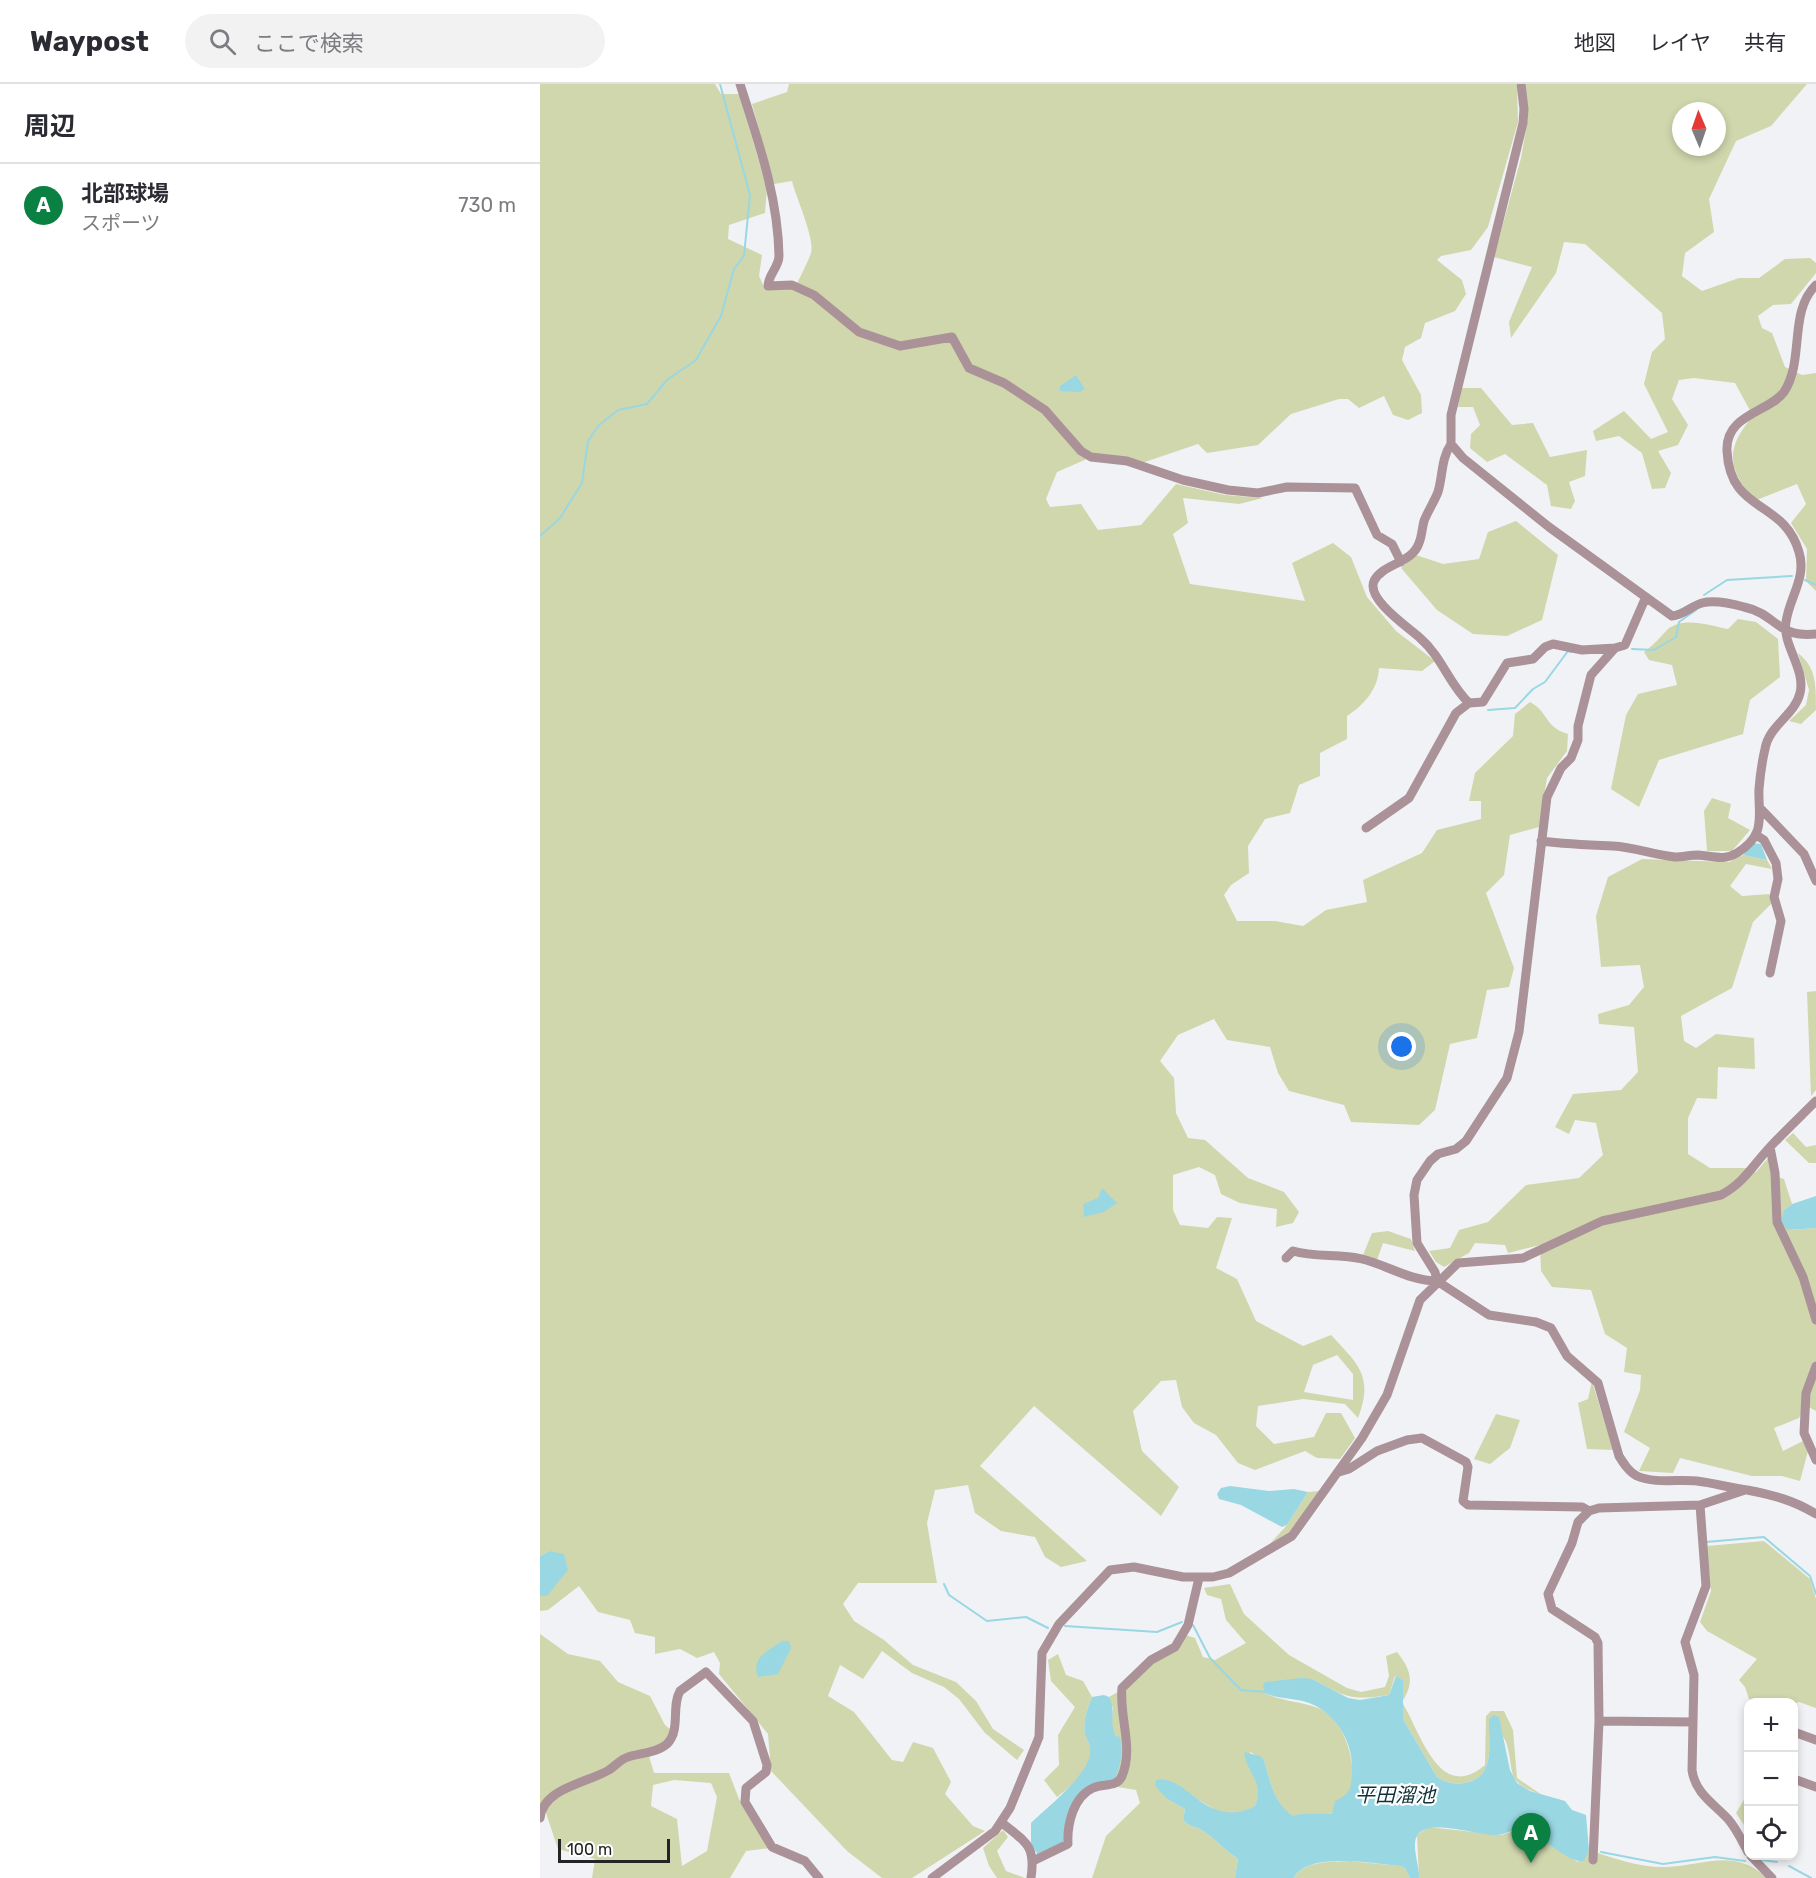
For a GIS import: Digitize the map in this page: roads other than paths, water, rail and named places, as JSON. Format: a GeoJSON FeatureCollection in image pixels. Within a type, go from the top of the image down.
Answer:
{"type":"FeatureCollection","features":[{"type":"Feature","properties":{"kind":"street"},"geometry":{"type":"LineString","coordinates":[[740,84],[762,148],[771,191],[779,260],[768,278],[768,286],[792,285],[814,295],[860,332],[900,346],[952,337],[969,368],[1004,383],[1045,410],[1081,451],[1091,457],[1127,461],[1183,480],[1228,490],[1258,493],[1287,487],[1355,488],[1377,535],[1392,544],[1401,562]]}},
{"type":"Feature","properties":{"kind":"street"},"geometry":{"type":"LineString","coordinates":[[1469,703],[1456,691],[1439,658],[1426,643],[1380,603],[1373,594],[1375,579],[1413,554],[1419,545],[1424,523],[1438,491],[1445,454],[1451,444],[1451,415],[1523,123],[1521,84]]}},
{"type":"Feature","properties":{"kind":"street"},"geometry":{"type":"LineString","coordinates":[[1541,841],[1584,847],[1614,846],[1676,856],[1699,855],[1723,859],[1738,853],[1756,835],[1762,810],[1759,788],[1765,746],[1775,726],[1795,705],[1801,692],[1800,678],[1785,623],[1800,579],[1800,553],[1783,522],[1741,494],[1731,476],[1727,449],[1730,437],[1741,420],[1784,391],[1793,372],[1803,306],[1816,285]]}},
{"type":"Feature","properties":{"kind":"street"},"geometry":{"type":"LineString","coordinates":[[1451,444],[1463,458],[1532,513],[1645,599],[1672,616],[1679,616],[1702,603],[1744,607],[1764,614],[1786,633],[1816,634]]}},
{"type":"Feature","properties":{"kind":"street"},"geometry":{"type":"LineString","coordinates":[[1366,828],[1409,798],[1456,713],[1469,703],[1483,702],[1508,663],[1533,659],[1545,647],[1553,644],[1582,650],[1615,648],[1624,645],[1645,599]]}},
{"type":"Feature","properties":{"kind":"street"},"geometry":{"type":"LineString","coordinates":[[1437,1281],[1435,1272],[1417,1243],[1414,1195],[1417,1180],[1430,1161],[1438,1154],[1456,1149],[1466,1141],[1507,1078],[1519,1032],[1546,797],[1561,768],[1571,758],[1578,740],[1578,726],[1591,675],[1615,648]]}},
{"type":"Feature","properties":{"kind":"street"},"geometry":{"type":"LineString","coordinates":[[1762,810],[1804,854],[1816,881]]}},
{"type":"Feature","properties":{"kind":"street"},"geometry":{"type":"LineString","coordinates":[[1756,835],[1764,840],[1776,863],[1778,879],[1774,897],[1781,921],[1770,973]]}},
{"type":"Feature","properties":{"kind":"street"},"geometry":{"type":"LineString","coordinates":[[932,1878],[978,1845],[1001,1822],[1019,1788],[1039,1737],[1042,1653],[1059,1624],[1110,1570],[1134,1567],[1199,1578],[1228,1573],[1292,1536],[1339,1472],[1387,1395],[1420,1300],[1437,1281],[1458,1263],[1523,1258],[1602,1221],[1721,1195],[1735,1188],[1748,1176],[1770,1147],[1816,1101]]}},
{"type":"Feature","properties":{"kind":"street"},"geometry":{"type":"LineString","coordinates":[[1770,1147],[1775,1173],[1777,1222],[1803,1277],[1816,1320]]}},
{"type":"Feature","properties":{"kind":"street"},"geometry":{"type":"LineString","coordinates":[[1286,1258],[1293,1251],[1310,1256],[1362,1258],[1425,1281],[1437,1281],[1489,1315],[1536,1322],[1551,1328],[1567,1356],[1598,1383],[1619,1456],[1625,1466],[1636,1476],[1653,1480],[1715,1483],[1775,1494],[1816,1514]]}},
{"type":"Feature","properties":{"kind":"street"},"geometry":{"type":"LineString","coordinates":[[1816,1366],[1806,1394],[1804,1433],[1816,1460]]}},
{"type":"Feature","properties":{"kind":"street"},"geometry":{"type":"LineString","coordinates":[[1339,1472],[1349,1469],[1377,1450],[1407,1440],[1422,1438],[1466,1462],[1468,1467],[1463,1501],[1467,1505],[1582,1507],[1589,1511]]}},
{"type":"Feature","properties":{"kind":"street"},"geometry":{"type":"LineString","coordinates":[[1593,1860],[1599,1721],[1598,1643],[1595,1637],[1552,1609],[1548,1602],[1548,1594],[1572,1543],[1578,1522],[1589,1511],[1599,1508],[1700,1505],[1745,1490]]}},
{"type":"Feature","properties":{"kind":"street"},"geometry":{"type":"LineString","coordinates":[[1700,1505],[1707,1586],[1685,1642],[1694,1675],[1694,1782],[1700,1792],[1730,1821],[1744,1845]]}},
{"type":"Feature","properties":{"kind":"street"},"geometry":{"type":"LineString","coordinates":[[1033,1861],[1068,1844],[1067,1829],[1072,1814],[1084,1794],[1094,1787],[1112,1784],[1121,1777],[1126,1757],[1122,1689],[1150,1660],[1175,1647],[1188,1625],[1199,1578]]}},
{"type":"Feature","properties":{"kind":"street"},"geometry":{"type":"LineString","coordinates":[[540,1818],[545,1803],[555,1794],[608,1770],[626,1757],[662,1747],[669,1742],[673,1735],[680,1691],[706,1672],[753,1721],[767,1765],[766,1772],[746,1788],[745,1802],[772,1847],[805,1861],[819,1878]]}},
{"type":"Feature","properties":{"kind":"street"},"geometry":{"type":"LineString","coordinates":[[1599,1721],[1693,1722]]}},
{"type":"Feature","properties":{"kind":"street"},"geometry":{"type":"LineString","coordinates":[[1798,1733],[1816,1740]]}},
{"type":"Feature","properties":{"kind":"street"},"geometry":{"type":"LineString","coordinates":[[1798,1780],[1816,1787]]}},
{"type":"Feature","properties":{"kind":"street"},"geometry":{"type":"LineString","coordinates":[[1001,1822],[1026,1843],[1032,1853],[1031,1878]]}},
{"type":"Feature","properties":{"kind":"street"},"geometry":{"type":"LineString","coordinates":[[1741,1840],[1744,1837]]}},
{"type":"Feature","properties":{"kind":"street"},"geometry":{"type":"LineString","coordinates":[[1756,1860],[1772,1878]]}},
{"type":"Feature","properties":{"kind":"water"},"geometry":{"type":"Polygon","coordinates":[[[1076,375],[1085,389],[1080,392],[1060,391],[1060,386],[1076,375]]]}},
{"type":"Feature","properties":{"kind":"water"},"geometry":{"type":"Polygon","coordinates":[[[1753,843],[1761,844],[1767,860],[1743,855],[1753,843]]]}},
{"type":"Feature","properties":{"kind":"water"},"geometry":{"type":"Polygon","coordinates":[[[1102,1188],[1117,1203],[1104,1212],[1084,1217],[1083,1204],[1098,1198],[1102,1188]]]}},
{"type":"Feature","properties":{"kind":"water"},"geometry":{"type":"Polygon","coordinates":[[[1816,1196],[1816,1228],[1788,1230],[1781,1223],[1784,1210],[1792,1204],[1816,1196]]]}},
{"type":"Feature","properties":{"kind":"water"},"geometry":{"type":"Polygon","coordinates":[[[1230,1486],[1269,1491],[1294,1489],[1308,1492],[1287,1525],[1282,1527],[1241,1505],[1219,1499],[1217,1494],[1221,1488],[1230,1486]]]}},
{"type":"Feature","properties":{"kind":"water"},"geometry":{"type":"Polygon","coordinates":[[[550,1551],[564,1554],[568,1570],[547,1596],[540,1596],[540,1556],[550,1551]]]}},
{"type":"Feature","properties":{"kind":"water"},"geometry":{"type":"Polygon","coordinates":[[[782,1641],[789,1641],[791,1648],[778,1674],[758,1677],[756,1670],[759,1660],[782,1641]]]}},
{"type":"Feature","properties":{"kind":"water","name":"平田溜池"},"geometry":{"type":"Polygon","coordinates":[[[1396,1676],[1403,1680],[1403,1719],[1437,1777],[1457,1784],[1478,1778],[1489,1756],[1489,1719],[1493,1715],[1499,1717],[1510,1770],[1517,1783],[1530,1791],[1565,1801],[1572,1810],[1586,1815],[1589,1850],[1584,1861],[1578,1861],[1563,1854],[1524,1828],[1489,1835],[1431,1828],[1423,1831],[1415,1840],[1419,1878],[1410,1878],[1405,1868],[1400,1866],[1342,1861],[1313,1864],[1294,1878],[1235,1878],[1238,1859],[1205,1832],[1185,1822],[1183,1820],[1185,1809],[1167,1799],[1155,1786],[1156,1780],[1168,1780],[1210,1807],[1223,1812],[1238,1812],[1255,1806],[1258,1797],[1257,1784],[1248,1767],[1244,1752],[1260,1756],[1264,1760],[1277,1799],[1293,1816],[1332,1813],[1335,1801],[1347,1793],[1351,1782],[1350,1750],[1341,1729],[1334,1720],[1316,1706],[1265,1693],[1263,1687],[1265,1682],[1312,1679],[1348,1698],[1360,1700],[1389,1695],[1396,1676]]]}},
{"type":"Feature","properties":{"kind":"water"},"geometry":{"type":"Polygon","coordinates":[[[1104,1695],[1109,1697],[1111,1702],[1114,1731],[1116,1736],[1120,1737],[1121,1743],[1121,1758],[1115,1779],[1103,1782],[1067,1815],[1063,1844],[1038,1855],[1031,1844],[1031,1823],[1068,1788],[1085,1767],[1090,1756],[1085,1729],[1087,1711],[1092,1697],[1104,1695]]]}},
{"type":"Feature","properties":{"kind":"waterway"},"geometry":{"type":"LineString","coordinates":[[540,536],[560,518],[582,483],[588,441],[599,425],[618,410],[647,404],[667,380],[696,360],[721,316],[734,269],[744,256],[750,195],[720,84]]}},
{"type":"Feature","properties":{"kind":"waterway"},"geometry":{"type":"LineString","coordinates":[[1704,595],[1727,580],[1792,576]]}},
{"type":"Feature","properties":{"kind":"waterway"},"geometry":{"type":"LineString","coordinates":[[1805,580],[1816,585]]}},
{"type":"Feature","properties":{"kind":"waterway"},"geometry":{"type":"LineString","coordinates":[[1632,649],[1654,650],[1676,637],[1679,622],[1696,610]]}},
{"type":"Feature","properties":{"kind":"waterway"},"geometry":{"type":"LineString","coordinates":[[1488,710],[1515,708],[1533,689],[1545,682],[1568,651],[1571,652]]}},
{"type":"Feature","properties":{"kind":"waterway"},"geometry":{"type":"LineString","coordinates":[[1706,1542],[1764,1537],[1810,1576],[1816,1594]]}},
{"type":"Feature","properties":{"kind":"waterway"},"geometry":{"type":"LineString","coordinates":[[944,1584],[949,1595],[987,1621],[1026,1617],[1048,1628]]}},
{"type":"Feature","properties":{"kind":"waterway"},"geometry":{"type":"LineString","coordinates":[[1065,1626],[1157,1632],[1182,1622]]}},
{"type":"Feature","properties":{"kind":"waterway"},"geometry":{"type":"LineString","coordinates":[[1193,1625],[1210,1658],[1241,1690],[1267,1692]]}},
{"type":"Feature","properties":{"kind":"waterway"},"geometry":{"type":"LineString","coordinates":[[1601,1852],[1663,1864],[1715,1857],[1745,1861]]}},
{"type":"Feature","properties":{"kind":"waterway"},"geometry":{"type":"LineString","coordinates":[[1761,1860],[1777,1862]]}},
{"type":"Feature","properties":{"kind":"waterway"},"geometry":{"type":"LineString","coordinates":[[1789,1866],[1811,1878]]}},
{"type":"Feature","properties":{"kind":"place","name":"北部球場"},"geometry":{"type":"Point","coordinates":[1531,1863]}}]}
